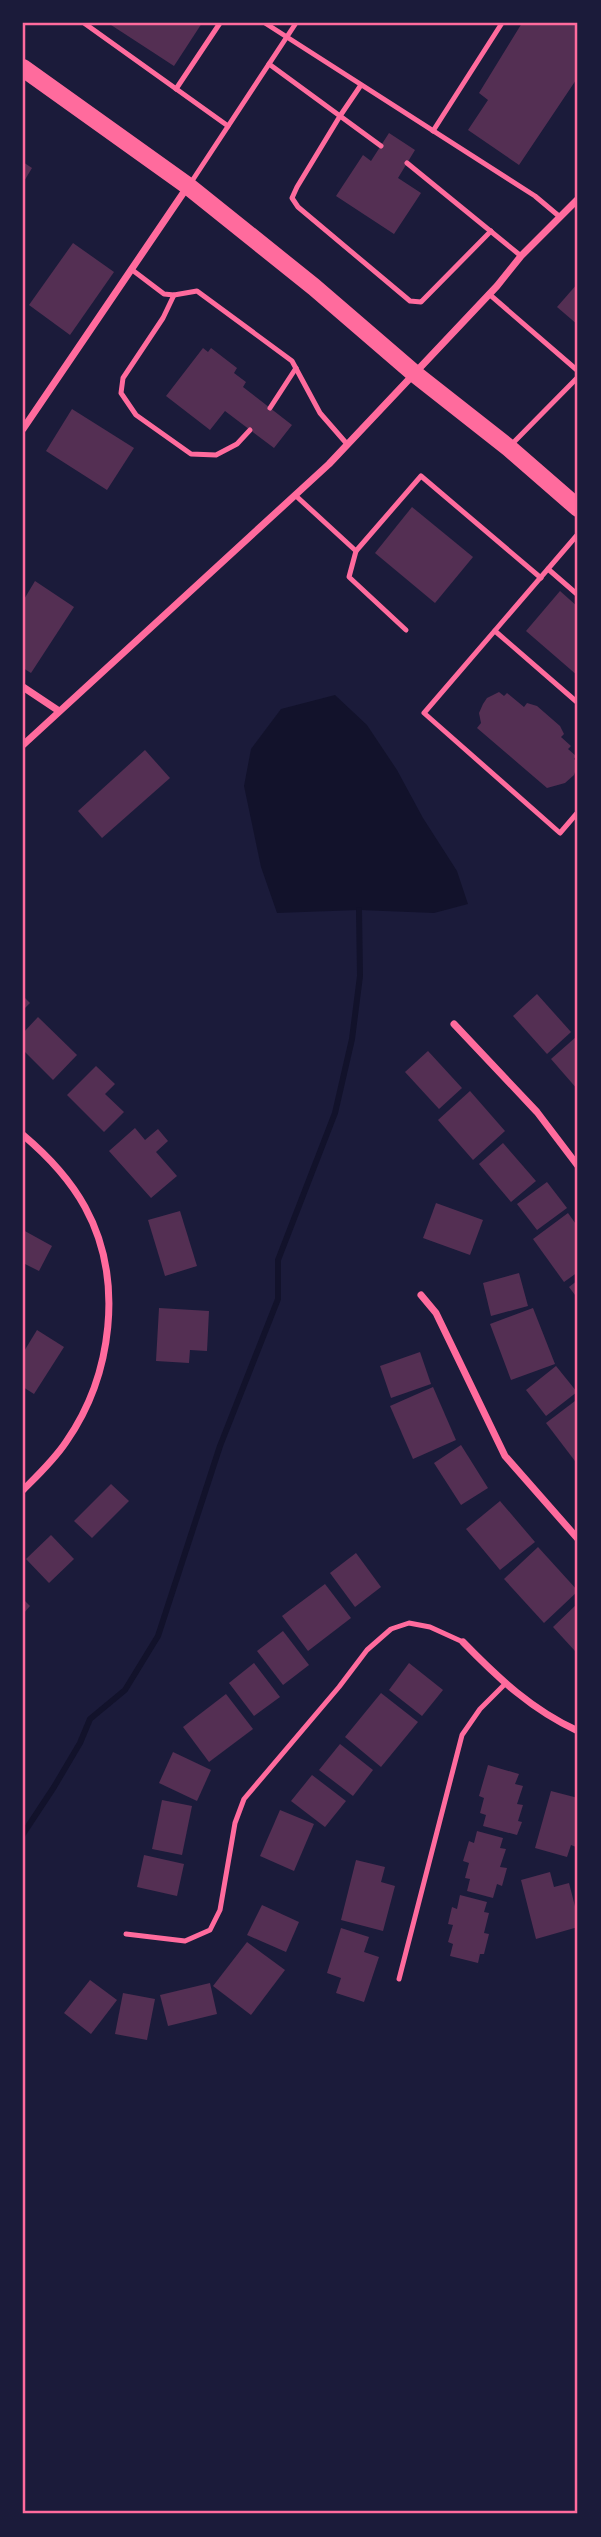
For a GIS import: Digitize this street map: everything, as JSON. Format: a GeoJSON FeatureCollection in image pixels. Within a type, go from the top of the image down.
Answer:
{"type":"FeatureCollection","features":[{"type":"Feature","properties":{"kind":"main road"},"geometry":{"type":"LineString","coordinates":[[23,68],[188,186],[314,287],[578,508]]}},
{"type":"Feature","properties":{"kind":"street"},"geometry":{"type":"LineString","coordinates":[[23,429],[188,186]]}},
{"type":"Feature","properties":{"kind":"street"},"geometry":{"type":"LineString","coordinates":[[23,745],[347,444],[489,295],[521,256],[578,199]]}},
{"type":"Feature","properties":{"kind":"street"},"geometry":{"type":"LineString","coordinates":[[23,687],[59,711]]}},
{"type":"Feature","properties":{"kind":"street"},"geometry":{"type":"LineString","coordinates":[[454,1024],[537,1112],[578,1166]]}},
{"type":"Feature","properties":{"kind":"street"},"geometry":{"type":"LineString","coordinates":[[23,1135],[55,1164],[87,1210],[104,1259],[109,1298],[103,1359],[83,1414],[66,1443],[23,1490]]}},
{"type":"Feature","properties":{"kind":"street"},"geometry":{"type":"LineString","coordinates":[[421,1295],[436,1313],[505,1456],[578,1539]]}},
{"type":"Feature","properties":{"kind":"street"},"geometry":{"type":"LineString","coordinates":[[463,1642],[526,1701],[578,1731]]}},
{"type":"Feature","properties":{"kind":"lane"},"geometry":{"type":"LineString","coordinates":[[84,23],[228,126]]}},
{"type":"Feature","properties":{"kind":"lane"},"geometry":{"type":"LineString","coordinates":[[176,89],[220,23]]}},
{"type":"Feature","properties":{"kind":"lane"},"geometry":{"type":"LineString","coordinates":[[265,23],[535,196],[560,216]]}},
{"type":"Feature","properties":{"kind":"lane"},"geometry":{"type":"LineString","coordinates":[[188,186],[296,23]]}},
{"type":"Feature","properties":{"kind":"lane"},"geometry":{"type":"LineString","coordinates":[[433,131],[502,23]]}},
{"type":"Feature","properties":{"kind":"lane"},"geometry":{"type":"LineString","coordinates":[[269,64],[381,146]]}},
{"type":"Feature","properties":{"kind":"lane"},"geometry":{"type":"LineString","coordinates":[[361,85],[292,198],[298,207],[410,301],[421,302],[491,231]]}},
{"type":"Feature","properties":{"kind":"lane"},"geometry":{"type":"LineString","coordinates":[[407,163],[521,256]]}},
{"type":"Feature","properties":{"kind":"lane"},"geometry":{"type":"LineString","coordinates":[[131,269],[164,294],[174,295],[197,290],[292,361],[320,413],[347,444]]}},
{"type":"Feature","properties":{"kind":"lane"},"geometry":{"type":"LineString","coordinates":[[174,295],[163,318],[122,378],[121,393],[136,415],[191,454],[216,455],[237,444],[250,430]]}},
{"type":"Feature","properties":{"kind":"lane"},"geometry":{"type":"LineString","coordinates":[[489,295],[578,371]]}},
{"type":"Feature","properties":{"kind":"lane"},"geometry":{"type":"LineString","coordinates":[[270,408],[296,368]]}},
{"type":"Feature","properties":{"kind":"lane"},"geometry":{"type":"LineString","coordinates":[[509,448],[578,377]]}},
{"type":"Feature","properties":{"kind":"lane"},"geometry":{"type":"LineString","coordinates":[[406,630],[349,577],[356,551],[421,476],[541,578]]}},
{"type":"Feature","properties":{"kind":"lane"},"geometry":{"type":"LineString","coordinates":[[295,495],[356,551]]}},
{"type":"Feature","properties":{"kind":"lane"},"geometry":{"type":"LineString","coordinates":[[578,534],[424,713],[561,833],[578,812]]}},
{"type":"Feature","properties":{"kind":"lane"},"geometry":{"type":"LineString","coordinates":[[548,569],[578,595]]}},
{"type":"Feature","properties":{"kind":"lane"},"geometry":{"type":"LineString","coordinates":[[495,631],[578,703]]}},
{"type":"Feature","properties":{"kind":"lane"},"geometry":{"type":"LineString","coordinates":[[126,1934],[185,1941],[209,1930],[220,1910],[235,1823],[244,1798],[339,1687],[367,1650],[391,1629],[409,1623],[430,1627],[463,1642]]}},
{"type":"Feature","properties":{"kind":"lane"},"geometry":{"type":"LineString","coordinates":[[399,1979],[462,1735],[480,1709],[505,1684]]}},
{"type":"Feature","properties":{"kind":"shaded area"},"geometry":{"type":"Polygon","coordinates":[[[335,695],[367,725],[397,770],[423,818],[457,871],[468,904],[434,913],[359,910],[277,913],[261,867],[244,786],[251,749],[281,709],[335,695]]]}},
{"type":"Feature","properties":{"kind":"building"},"geometry":{"type":"Polygon","coordinates":[[[108,23],[202,23],[174,66],[108,23]]]}},
{"type":"Feature","properties":{"kind":"building"},"geometry":{"type":"Polygon","coordinates":[[[522,23],[578,23],[578,77],[519,165],[468,130],[488,100],[479,93],[522,23]]]}},
{"type":"Feature","properties":{"kind":"building"},"geometry":{"type":"Polygon","coordinates":[[[389,133],[415,150],[398,178],[421,193],[394,234],[336,196],[363,155],[371,161],[389,133]]]}},
{"type":"Feature","properties":{"kind":"building"},"geometry":{"type":"Polygon","coordinates":[[[23,162],[32,168],[23,183],[23,162]]]}},
{"type":"Feature","properties":{"kind":"building"},"geometry":{"type":"Polygon","coordinates":[[[73,243],[114,272],[70,335],[29,305],[73,243]]]}},
{"type":"Feature","properties":{"kind":"building"},"geometry":{"type":"Polygon","coordinates":[[[578,283],[578,325],[557,307],[578,283]]]}},
{"type":"Feature","properties":{"kind":"building"},"geometry":{"type":"Polygon","coordinates":[[[203,348],[208,352],[211,348],[237,368],[234,373],[246,382],[243,387],[292,425],[274,448],[225,411],[210,430],[166,396],[203,348]]]}},
{"type":"Feature","properties":{"kind":"building"},"geometry":{"type":"Polygon","coordinates":[[[72,409],[134,448],[107,490],[46,451],[72,409]]]}},
{"type":"Feature","properties":{"kind":"building"},"geometry":{"type":"Polygon","coordinates":[[[412,507],[473,557],[435,603],[375,553],[412,507]]]}},
{"type":"Feature","properties":{"kind":"building"},"geometry":{"type":"Polygon","coordinates":[[[35,581],[74,607],[31,673],[23,668],[23,601],[35,581]]]}},
{"type":"Feature","properties":{"kind":"building"},"geometry":{"type":"Polygon","coordinates":[[[560,591],[578,607],[578,676],[526,631],[560,591]]]}},
{"type":"Feature","properties":{"kind":"building"},"geometry":{"type":"Polygon","coordinates":[[[499,692],[504,696],[507,693],[524,707],[527,703],[537,706],[560,726],[564,734],[561,737],[571,746],[568,749],[576,756],[574,759],[578,763],[574,775],[565,783],[547,788],[477,728],[481,723],[479,713],[483,704],[487,698],[499,692]]]}},
{"type":"Feature","properties":{"kind":"building"},"geometry":{"type":"Polygon","coordinates":[[[145,750],[170,778],[102,838],[78,811],[145,750]]]}},
{"type":"Feature","properties":{"kind":"building"},"geometry":{"type":"Polygon","coordinates":[[[537,994],[571,1032],[547,1054],[513,1016],[537,994]]]}},
{"type":"Feature","properties":{"kind":"building"},"geometry":{"type":"Polygon","coordinates":[[[23,996],[30,1003],[23,1010],[23,996]]]}},
{"type":"Feature","properties":{"kind":"building"},"geometry":{"type":"Polygon","coordinates":[[[38,1017],[77,1055],[53,1080],[23,1050],[23,1033],[38,1017]]]}},
{"type":"Feature","properties":{"kind":"building"},"geometry":{"type":"Polygon","coordinates":[[[576,1037],[578,1040],[578,1090],[551,1059],[576,1037]]]}},
{"type":"Feature","properties":{"kind":"building"},"geometry":{"type":"Polygon","coordinates":[[[428,1051],[462,1088],[439,1109],[405,1072],[428,1051]]]}},
{"type":"Feature","properties":{"kind":"building"},"geometry":{"type":"Polygon","coordinates":[[[96,1066],[115,1084],[105,1094],[124,1112],[104,1132],[67,1095],[96,1066]]]}},
{"type":"Feature","properties":{"kind":"building"},"geometry":{"type":"Polygon","coordinates":[[[470,1091],[505,1131],[473,1160],[438,1120],[470,1091]]]}},
{"type":"Feature","properties":{"kind":"building"},"geometry":{"type":"Polygon","coordinates":[[[135,1128],[145,1140],[158,1129],[168,1141],[156,1152],[177,1176],[151,1198],[109,1151],[135,1128]]]}},
{"type":"Feature","properties":{"kind":"building"},"geometry":{"type":"Polygon","coordinates":[[[503,1143],[536,1181],[511,1202],[479,1164],[503,1143]]]}},
{"type":"Feature","properties":{"kind":"building"},"geometry":{"type":"Polygon","coordinates":[[[547,1182],[567,1208],[537,1230],[517,1204],[547,1182]]]}},
{"type":"Feature","properties":{"kind":"building"},"geometry":{"type":"Polygon","coordinates":[[[436,1203],[483,1220],[470,1255],[423,1238],[436,1203]]]}},
{"type":"Feature","properties":{"kind":"building"},"geometry":{"type":"Polygon","coordinates":[[[180,1211],[197,1266],[165,1276],[148,1220],[180,1211]]]}},
{"type":"Feature","properties":{"kind":"building"},"geometry":{"type":"Polygon","coordinates":[[[568,1213],[578,1227],[578,1272],[564,1282],[533,1239],[568,1213]]]}},
{"type":"Feature","properties":{"kind":"building"},"geometry":{"type":"Polygon","coordinates":[[[23,1230],[52,1246],[39,1271],[23,1263],[23,1230]]]}},
{"type":"Feature","properties":{"kind":"building"},"geometry":{"type":"Polygon","coordinates":[[[519,1273],[528,1306],[491,1316],[483,1283],[519,1273]]]}},
{"type":"Feature","properties":{"kind":"building"},"geometry":{"type":"Polygon","coordinates":[[[578,1280],[578,1299],[569,1287],[578,1280]]]}},
{"type":"Feature","properties":{"kind":"building"},"geometry":{"type":"Polygon","coordinates":[[[159,1308],[209,1311],[207,1351],[190,1350],[189,1363],[156,1361],[159,1308]]]}},
{"type":"Feature","properties":{"kind":"building"},"geometry":{"type":"Polygon","coordinates":[[[533,1308],[555,1364],[511,1380],[490,1324],[533,1308]]]}},
{"type":"Feature","properties":{"kind":"building"},"geometry":{"type":"Polygon","coordinates":[[[37,1330],[64,1347],[34,1394],[23,1387],[23,1353],[37,1330]]]}},
{"type":"Feature","properties":{"kind":"building"},"geometry":{"type":"Polygon","coordinates":[[[420,1352],[431,1384],[391,1398],[380,1366],[420,1352]]]}},
{"type":"Feature","properties":{"kind":"building"},"geometry":{"type":"Polygon","coordinates":[[[556,1366],[577,1392],[546,1416],[526,1390],[556,1366]]]}},
{"type":"Feature","properties":{"kind":"building"},"geometry":{"type":"Polygon","coordinates":[[[433,1387],[456,1440],[413,1459],[390,1406],[433,1387]]]}},
{"type":"Feature","properties":{"kind":"building"},"geometry":{"type":"Polygon","coordinates":[[[575,1401],[578,1405],[578,1465],[546,1423],[575,1401]]]}},
{"type":"Feature","properties":{"kind":"building"},"geometry":{"type":"Polygon","coordinates":[[[461,1445],[488,1488],[461,1505],[434,1463],[461,1445]]]}},
{"type":"Feature","properties":{"kind":"building"},"geometry":{"type":"Polygon","coordinates":[[[111,1484],[129,1501],[92,1538],[74,1521],[111,1484]]]}},
{"type":"Feature","properties":{"kind":"building"},"geometry":{"type":"Polygon","coordinates":[[[500,1501],[535,1542],[500,1570],[466,1529],[500,1501]]]}},
{"type":"Feature","properties":{"kind":"building"},"geometry":{"type":"Polygon","coordinates":[[[51,1535],[74,1559],[49,1583],[26,1559],[51,1535]]]}},
{"type":"Feature","properties":{"kind":"building"},"geometry":{"type":"Polygon","coordinates":[[[538,1547],[578,1591],[544,1623],[504,1579],[538,1547]]]}},
{"type":"Feature","properties":{"kind":"building"},"geometry":{"type":"Polygon","coordinates":[[[356,1553],[381,1587],[355,1607],[330,1573],[356,1553]]]}},
{"type":"Feature","properties":{"kind":"building"},"geometry":{"type":"Polygon","coordinates":[[[325,1584],[351,1618],[308,1651],[282,1616],[325,1584]]]}},
{"type":"Feature","properties":{"kind":"building"},"geometry":{"type":"Polygon","coordinates":[[[23,1599],[30,1606],[23,1614],[23,1599]]]}},
{"type":"Feature","properties":{"kind":"building"},"geometry":{"type":"Polygon","coordinates":[[[578,1603],[578,1647],[575,1651],[553,1627],[578,1603]]]}},
{"type":"Feature","properties":{"kind":"building"},"geometry":{"type":"Polygon","coordinates":[[[283,1631],[309,1665],[283,1685],[257,1651],[283,1631]]]}},
{"type":"Feature","properties":{"kind":"building"},"geometry":{"type":"Polygon","coordinates":[[[254,1663],[280,1697],[254,1716],[229,1683],[254,1663]]]}},
{"type":"Feature","properties":{"kind":"building"},"geometry":{"type":"Polygon","coordinates":[[[409,1663],[443,1690],[422,1716],[389,1690],[409,1663]]]}},
{"type":"Feature","properties":{"kind":"building"},"geometry":{"type":"Polygon","coordinates":[[[381,1693],[418,1722],[381,1767],[345,1737],[381,1693]]]}},
{"type":"Feature","properties":{"kind":"building"},"geometry":{"type":"Polygon","coordinates":[[[226,1694],[253,1729],[209,1762],[183,1727],[226,1694]]]}},
{"type":"Feature","properties":{"kind":"building"},"geometry":{"type":"Polygon","coordinates":[[[340,1744],[373,1770],[353,1796],[319,1770],[340,1744]]]}},
{"type":"Feature","properties":{"kind":"building"},"geometry":{"type":"Polygon","coordinates":[[[173,1752],[211,1770],[197,1801],[159,1783],[173,1752]]]}},
{"type":"Feature","properties":{"kind":"building"},"geometry":{"type":"Polygon","coordinates":[[[488,1765],[519,1774],[515,1784],[523,1786],[517,1804],[523,1805],[518,1821],[522,1822],[517,1835],[483,1826],[486,1815],[480,1813],[484,1798],[479,1796],[488,1765]]]}},
{"type":"Feature","properties":{"kind":"building"},"geometry":{"type":"Polygon","coordinates":[[[312,1775],[346,1801],[325,1827],[291,1801],[312,1775]]]}},
{"type":"Feature","properties":{"kind":"building"},"geometry":{"type":"Polygon","coordinates":[[[551,1791],[578,1798],[578,1840],[576,1847],[571,1845],[567,1857],[535,1848],[551,1791]]]}},
{"type":"Feature","properties":{"kind":"building"},"geometry":{"type":"Polygon","coordinates":[[[162,1800],[192,1806],[182,1855],[152,1849],[162,1800]]]}},
{"type":"Feature","properties":{"kind":"building"},"geometry":{"type":"Polygon","coordinates":[[[280,1810],[314,1824],[294,1871],[260,1856],[280,1810]]]}},
{"type":"Feature","properties":{"kind":"building"},"geometry":{"type":"Polygon","coordinates":[[[477,1831],[503,1838],[500,1848],[506,1849],[500,1867],[507,1868],[502,1886],[497,1884],[493,1898],[467,1891],[470,1879],[465,1878],[469,1863],[463,1861],[469,1841],[474,1843],[477,1831]]]}},
{"type":"Feature","properties":{"kind":"building"},"geometry":{"type":"Polygon","coordinates":[[[144,1855],[184,1864],[177,1896],[137,1887],[144,1855]]]}},
{"type":"Feature","properties":{"kind":"building"},"geometry":{"type":"Polygon","coordinates":[[[356,1860],[385,1867],[381,1882],[395,1886],[383,1931],[341,1920],[356,1860]]]}},
{"type":"Feature","properties":{"kind":"building"},"geometry":{"type":"Polygon","coordinates":[[[550,1872],[554,1887],[569,1883],[578,1927],[536,1939],[521,1880],[550,1872]]]}},
{"type":"Feature","properties":{"kind":"building"},"geometry":{"type":"Polygon","coordinates":[[[460,1895],[487,1902],[484,1912],[489,1913],[484,1933],[489,1934],[484,1954],[480,1954],[478,1963],[450,1956],[453,1944],[448,1942],[453,1925],[448,1924],[452,1907],[457,1909],[460,1895]]]}},
{"type":"Feature","properties":{"kind":"building"},"geometry":{"type":"Polygon","coordinates":[[[262,1905],[299,1922],[286,1952],[247,1935],[262,1905]]]}},
{"type":"Feature","properties":{"kind":"building"},"geometry":{"type":"Polygon","coordinates":[[[341,1928],[369,1937],[364,1952],[379,1957],[364,2002],[336,1993],[341,1978],[327,1973],[341,1928]]]}},
{"type":"Feature","properties":{"kind":"building"},"geometry":{"type":"Polygon","coordinates":[[[247,1942],[285,1970],[251,2015],[213,1986],[247,1942]]]}},
{"type":"Feature","properties":{"kind":"building"},"geometry":{"type":"Polygon","coordinates":[[[90,1980],[117,2000],[91,2034],[64,2013],[90,1980]]]}},
{"type":"Feature","properties":{"kind":"building"},"geometry":{"type":"Polygon","coordinates":[[[210,1983],[217,2014],[168,2026],[160,1995],[210,1983]]]}},
{"type":"Feature","properties":{"kind":"building"},"geometry":{"type":"Polygon","coordinates":[[[123,1993],[155,1999],[147,2040],[115,2034],[123,1993]]]}},
{"type":"Feature","properties":{"kind":"waterway"},"geometry":{"type":"LineString","coordinates":[[23,1834],[80,1743],[90,1719],[125,1690],[158,1636],[220,1446],[278,1299],[278,1260],[335,1113],[352,1039],[360,976],[359,910]]}}]}
